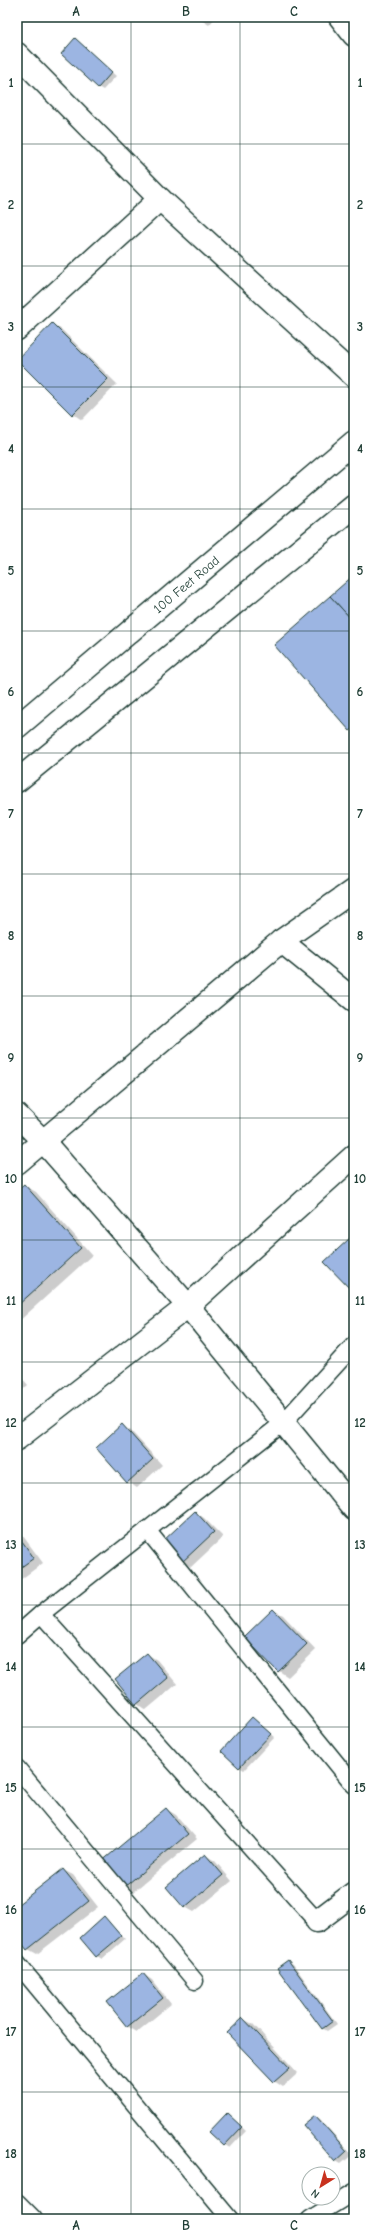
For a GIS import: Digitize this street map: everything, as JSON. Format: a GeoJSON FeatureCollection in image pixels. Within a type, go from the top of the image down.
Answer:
{"type":"FeatureCollection","features":[{"type":"Feature","properties":{"kind":"street"},"geometry":{"type":"LineString","coordinates":[[340,17],[354,35]]}},
{"type":"Feature","properties":{"kind":"street"},"geometry":{"type":"LineString","coordinates":[[17,54],[160,199],[354,376]]}},
{"type":"Feature","properties":{"kind":"street"},"geometry":{"type":"LineString","coordinates":[[17,329],[160,199]]}},
{"type":"Feature","properties":{"kind":"street","name":"100 Feet Road"},"geometry":{"type":"LineString","coordinates":[[17,727],[354,442]]}},
{"type":"Feature","properties":{"kind":"street"},"geometry":{"type":"LineString","coordinates":[[17,780],[354,506]]}},
{"type":"Feature","properties":{"kind":"street"},"geometry":{"type":"LineString","coordinates":[[17,1163],[44,1142],[281,941],[354,890]]}},
{"type":"Feature","properties":{"kind":"street"},"geometry":{"type":"LineString","coordinates":[[281,941],[354,1000]]}},
{"type":"Feature","properties":{"kind":"street"},"geometry":{"type":"LineString","coordinates":[[17,1115],[44,1142],[188,1306],[354,1509]]}},
{"type":"Feature","properties":{"kind":"street"},"geometry":{"type":"LineString","coordinates":[[17,1439],[188,1306],[354,1156]]}},
{"type":"Feature","properties":{"kind":"street"},"geometry":{"type":"LineString","coordinates":[[317,1920],[354,1893]]}},
{"type":"Feature","properties":{"kind":"lane"},"geometry":{"type":"LineString","coordinates":[[17,1635],[41,1614],[283,1423],[354,1345]]}},
{"type":"Feature","properties":{"kind":"lane"},"geometry":{"type":"LineString","coordinates":[[147,1530],[354,1785]]}},
{"type":"Feature","properties":{"kind":"lane"},"geometry":{"type":"LineString","coordinates":[[41,1614],[317,1920]]}},
{"type":"Feature","properties":{"kind":"lane"},"geometry":{"type":"LineString","coordinates":[[17,1768],[195,1981]]}},
{"type":"Feature","properties":{"kind":"lane"},"geometry":{"type":"LineString","coordinates":[[17,1963],[230,2219]]}},
{"type":"Feature","properties":{"kind":"lane"},"geometry":{"type":"LineString","coordinates":[[310,2219],[354,2192]]}},
{"type":"Feature","properties":{"kind":"lane"},"geometry":{"type":"LineString","coordinates":[[17,2202],[34,2219]]}},
{"type":"Feature","properties":{"kind":"building"},"geometry":{"type":"Polygon","coordinates":[[[75,38],[112,72],[98,88],[61,54],[75,38]]]}},
{"type":"Feature","properties":{"kind":"building"},"geometry":{"type":"Polygon","coordinates":[[[52,323],[108,379],[72,415],[17,360],[52,323]]]}},
{"type":"Feature","properties":{"kind":"building"},"geometry":{"type":"Polygon","coordinates":[[[354,575],[354,622],[330,596],[354,575]]]}},
{"type":"Feature","properties":{"kind":"building"},"geometry":{"type":"Polygon","coordinates":[[[330,596],[354,622],[354,728],[350,731],[274,645],[330,596]]]}},
{"type":"Feature","properties":{"kind":"building"},"geometry":{"type":"Polygon","coordinates":[[[24,1184],[81,1248],[17,1306],[17,1190],[24,1184]]]}},
{"type":"Feature","properties":{"kind":"building"},"geometry":{"type":"Polygon","coordinates":[[[350,1238],[354,1242],[354,1293],[324,1262],[350,1238]]]}},
{"type":"Feature","properties":{"kind":"building"},"geometry":{"type":"Polygon","coordinates":[[[122,1424],[153,1459],[127,1483],[96,1448],[122,1424]]]}},
{"type":"Feature","properties":{"kind":"building"},"geometry":{"type":"Polygon","coordinates":[[[195,1511],[214,1532],[181,1563],[162,1542],[195,1511]]]}},
{"type":"Feature","properties":{"kind":"building"},"geometry":{"type":"Polygon","coordinates":[[[17,1534],[34,1558],[17,1570],[17,1534]]]}},
{"type":"Feature","properties":{"kind":"building"},"geometry":{"type":"Polygon","coordinates":[[[273,1609],[307,1644],[278,1672],[244,1637],[273,1609]]]}},
{"type":"Feature","properties":{"kind":"building"},"geometry":{"type":"Polygon","coordinates":[[[147,1653],[168,1678],[136,1705],[115,1679],[147,1653]]]}},
{"type":"Feature","properties":{"kind":"building"},"geometry":{"type":"Polygon","coordinates":[[[252,1717],[271,1734],[239,1768],[221,1751],[252,1717]]]}},
{"type":"Feature","properties":{"kind":"building"},"geometry":{"type":"Polygon","coordinates":[[[166,1808],[188,1834],[123,1888],[101,1862],[166,1808]]]}},
{"type":"Feature","properties":{"kind":"building"},"geometry":{"type":"Polygon","coordinates":[[[205,1854],[223,1875],[184,1908],[166,1887],[205,1854]]]}},
{"type":"Feature","properties":{"kind":"building"},"geometry":{"type":"Polygon","coordinates":[[[63,1869],[89,1901],[27,1950],[17,1937],[17,1905],[63,1869]]]}},
{"type":"Feature","properties":{"kind":"building"},"geometry":{"type":"Polygon","coordinates":[[[104,1916],[121,1936],[96,1957],[80,1938],[104,1916]]]}},
{"type":"Feature","properties":{"kind":"building"},"geometry":{"type":"Polygon","coordinates":[[[288,1960],[333,2021],[322,2029],[277,1968],[288,1960]]]}},
{"type":"Feature","properties":{"kind":"building"},"geometry":{"type":"Polygon","coordinates":[[[143,1973],[163,1998],[127,2027],[107,2002],[143,1973]]]}},
{"type":"Feature","properties":{"kind":"building"},"geometry":{"type":"Polygon","coordinates":[[[243,2018],[290,2068],[274,2082],[227,2033],[243,2018]]]}},
{"type":"Feature","properties":{"kind":"building"},"geometry":{"type":"Polygon","coordinates":[[[227,2113],[242,2127],[224,2146],[209,2132],[227,2113]]]}},
{"type":"Feature","properties":{"kind":"building"},"geometry":{"type":"Polygon","coordinates":[[[315,2115],[347,2151],[335,2162],[303,2125],[315,2115]]]}}]}
